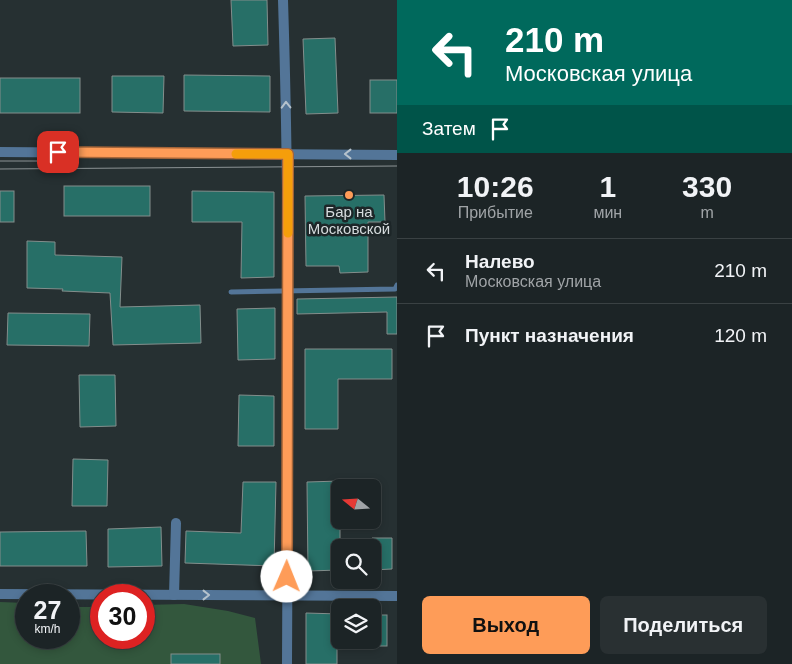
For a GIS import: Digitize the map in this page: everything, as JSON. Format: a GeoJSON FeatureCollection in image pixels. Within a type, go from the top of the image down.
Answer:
{"type":"FeatureCollection","features":[{"type":"Feature","properties":{"kind":"street"},"geometry":{"type":"LineString","coordinates":[[283,0],[288,154],[287,664]]}},
{"type":"Feature","properties":{"kind":"street"},"geometry":{"type":"LineString","coordinates":[[0,152],[397,155]]}},
{"type":"Feature","properties":{"kind":"street"},"geometry":{"type":"LineString","coordinates":[[174,595],[176,523]]}},
{"type":"Feature","properties":{"kind":"street"},"geometry":{"type":"LineString","coordinates":[[0,594],[397,596]]}},
{"type":"Feature","properties":{"kind":"lane"},"geometry":{"type":"LineString","coordinates":[[231,292],[395,289],[397,284]]}},
{"type":"Feature","properties":{"kind":"green space"},"geometry":{"type":"Polygon","coordinates":[[[0,602],[15,603],[15,649],[80,649],[80,607],[90,607],[90,649],[155,649],[155,605],[184,604],[228,611],[255,618],[261,664],[0,664],[0,602]]]}},
{"type":"Feature","properties":{"kind":"building"},"geometry":{"type":"Polygon","coordinates":[[[231,0],[267,0],[268,45],[233,46],[231,0]]]}},
{"type":"Feature","properties":{"kind":"building"},"geometry":{"type":"Polygon","coordinates":[[[335,38],[338,113],[306,114],[303,39],[335,38]]]}},
{"type":"Feature","properties":{"kind":"building"},"geometry":{"type":"Polygon","coordinates":[[[184,75],[270,76],[270,112],[184,111],[184,75]]]}},
{"type":"Feature","properties":{"kind":"building"},"geometry":{"type":"Polygon","coordinates":[[[112,76],[164,76],[163,113],[112,112],[112,76]]]}},
{"type":"Feature","properties":{"kind":"building"},"geometry":{"type":"Polygon","coordinates":[[[0,78],[80,78],[80,113],[0,113],[0,78]]]}},
{"type":"Feature","properties":{"kind":"building"},"geometry":{"type":"Polygon","coordinates":[[[370,80],[397,80],[397,113],[370,113],[370,80]]]}},
{"type":"Feature","properties":{"kind":"building"},"geometry":{"type":"Polygon","coordinates":[[[64,186],[150,186],[150,216],[64,216],[64,186]]]}},
{"type":"Feature","properties":{"kind":"building"},"geometry":{"type":"Polygon","coordinates":[[[0,191],[14,191],[14,222],[0,222],[0,191]]]}},
{"type":"Feature","properties":{"kind":"building"},"geometry":{"type":"Polygon","coordinates":[[[192,191],[274,192],[274,277],[241,278],[242,222],[192,222],[192,191]]]}},
{"type":"Feature","properties":{"kind":"building"},"geometry":{"type":"Polygon","coordinates":[[[384,195],[385,222],[368,222],[368,272],[340,273],[339,266],[306,266],[305,196],[384,195]]]}},
{"type":"Feature","properties":{"kind":"building"},"geometry":{"type":"Polygon","coordinates":[[[27,241],[55,242],[55,255],[122,257],[120,307],[200,305],[201,343],[113,345],[110,293],[27,288],[27,241]]]}},
{"type":"Feature","properties":{"kind":"building"},"geometry":{"type":"Polygon","coordinates":[[[397,297],[397,334],[387,334],[387,312],[297,314],[297,299],[397,297]]]}},
{"type":"Feature","properties":{"kind":"building"},"geometry":{"type":"Polygon","coordinates":[[[275,308],[275,359],[238,360],[237,309],[275,308]]]}},
{"type":"Feature","properties":{"kind":"building"},"geometry":{"type":"Polygon","coordinates":[[[8,313],[90,314],[89,346],[7,345],[8,313]]]}},
{"type":"Feature","properties":{"kind":"building"},"geometry":{"type":"Polygon","coordinates":[[[305,349],[392,349],[392,379],[338,379],[338,429],[305,429],[305,349]]]}},
{"type":"Feature","properties":{"kind":"building"},"geometry":{"type":"Polygon","coordinates":[[[79,375],[115,375],[116,426],[80,427],[79,375]]]}},
{"type":"Feature","properties":{"kind":"building"},"geometry":{"type":"Polygon","coordinates":[[[239,395],[274,396],[274,446],[238,446],[239,395]]]}},
{"type":"Feature","properties":{"kind":"building"},"geometry":{"type":"Polygon","coordinates":[[[73,459],[108,460],[107,506],[72,506],[73,459]]]}},
{"type":"Feature","properties":{"kind":"building"},"geometry":{"type":"Polygon","coordinates":[[[331,481],[331,529],[340,529],[340,539],[331,539],[331,570],[308,571],[307,482],[331,481]]]}},
{"type":"Feature","properties":{"kind":"building"},"geometry":{"type":"Polygon","coordinates":[[[243,482],[276,482],[274,566],[185,563],[186,531],[241,533],[243,482]]]}},
{"type":"Feature","properties":{"kind":"building"},"geometry":{"type":"Polygon","coordinates":[[[161,527],[162,566],[108,567],[108,529],[161,527]]]}},
{"type":"Feature","properties":{"kind":"building"},"geometry":{"type":"Polygon","coordinates":[[[86,531],[87,566],[0,566],[0,532],[86,531]]]}},
{"type":"Feature","properties":{"kind":"building"},"geometry":{"type":"Polygon","coordinates":[[[392,538],[392,569],[381,570],[381,539],[372,539],[392,538]]]}},
{"type":"Feature","properties":{"kind":"building"},"geometry":{"type":"Polygon","coordinates":[[[306,613],[331,614],[331,649],[337,649],[337,664],[306,664],[306,613]]]}},
{"type":"Feature","properties":{"kind":"building"},"geometry":{"type":"Polygon","coordinates":[[[381,615],[387,615],[387,646],[381,646],[381,615]]]}},
{"type":"Feature","properties":{"kind":"building"},"geometry":{"type":"Polygon","coordinates":[[[171,654],[220,654],[220,664],[171,664],[171,654]]]}},
{"type":"Feature","properties":{"kind":"tram line"},"geometry":{"type":"LineString","coordinates":[[0,161],[55,161]]}},
{"type":"Feature","properties":{"kind":"tram line"},"geometry":{"type":"LineString","coordinates":[[0,169],[397,166]]}},
{"type":"Feature","properties":{"kind":"slow traffic"},"geometry":{"type":"LineString","coordinates":[[236,154],[288,154],[288,233]]}},
{"type":"Feature","properties":{"kind":"place","name":"Бар на Московской"},"geometry":{"type":"Point","coordinates":[349,195]}},
{"type":"Feature","properties":{"kind":"route"},"geometry":{"type":"LineString","coordinates":[[58,152],[288,154],[287,577]]}}]}
